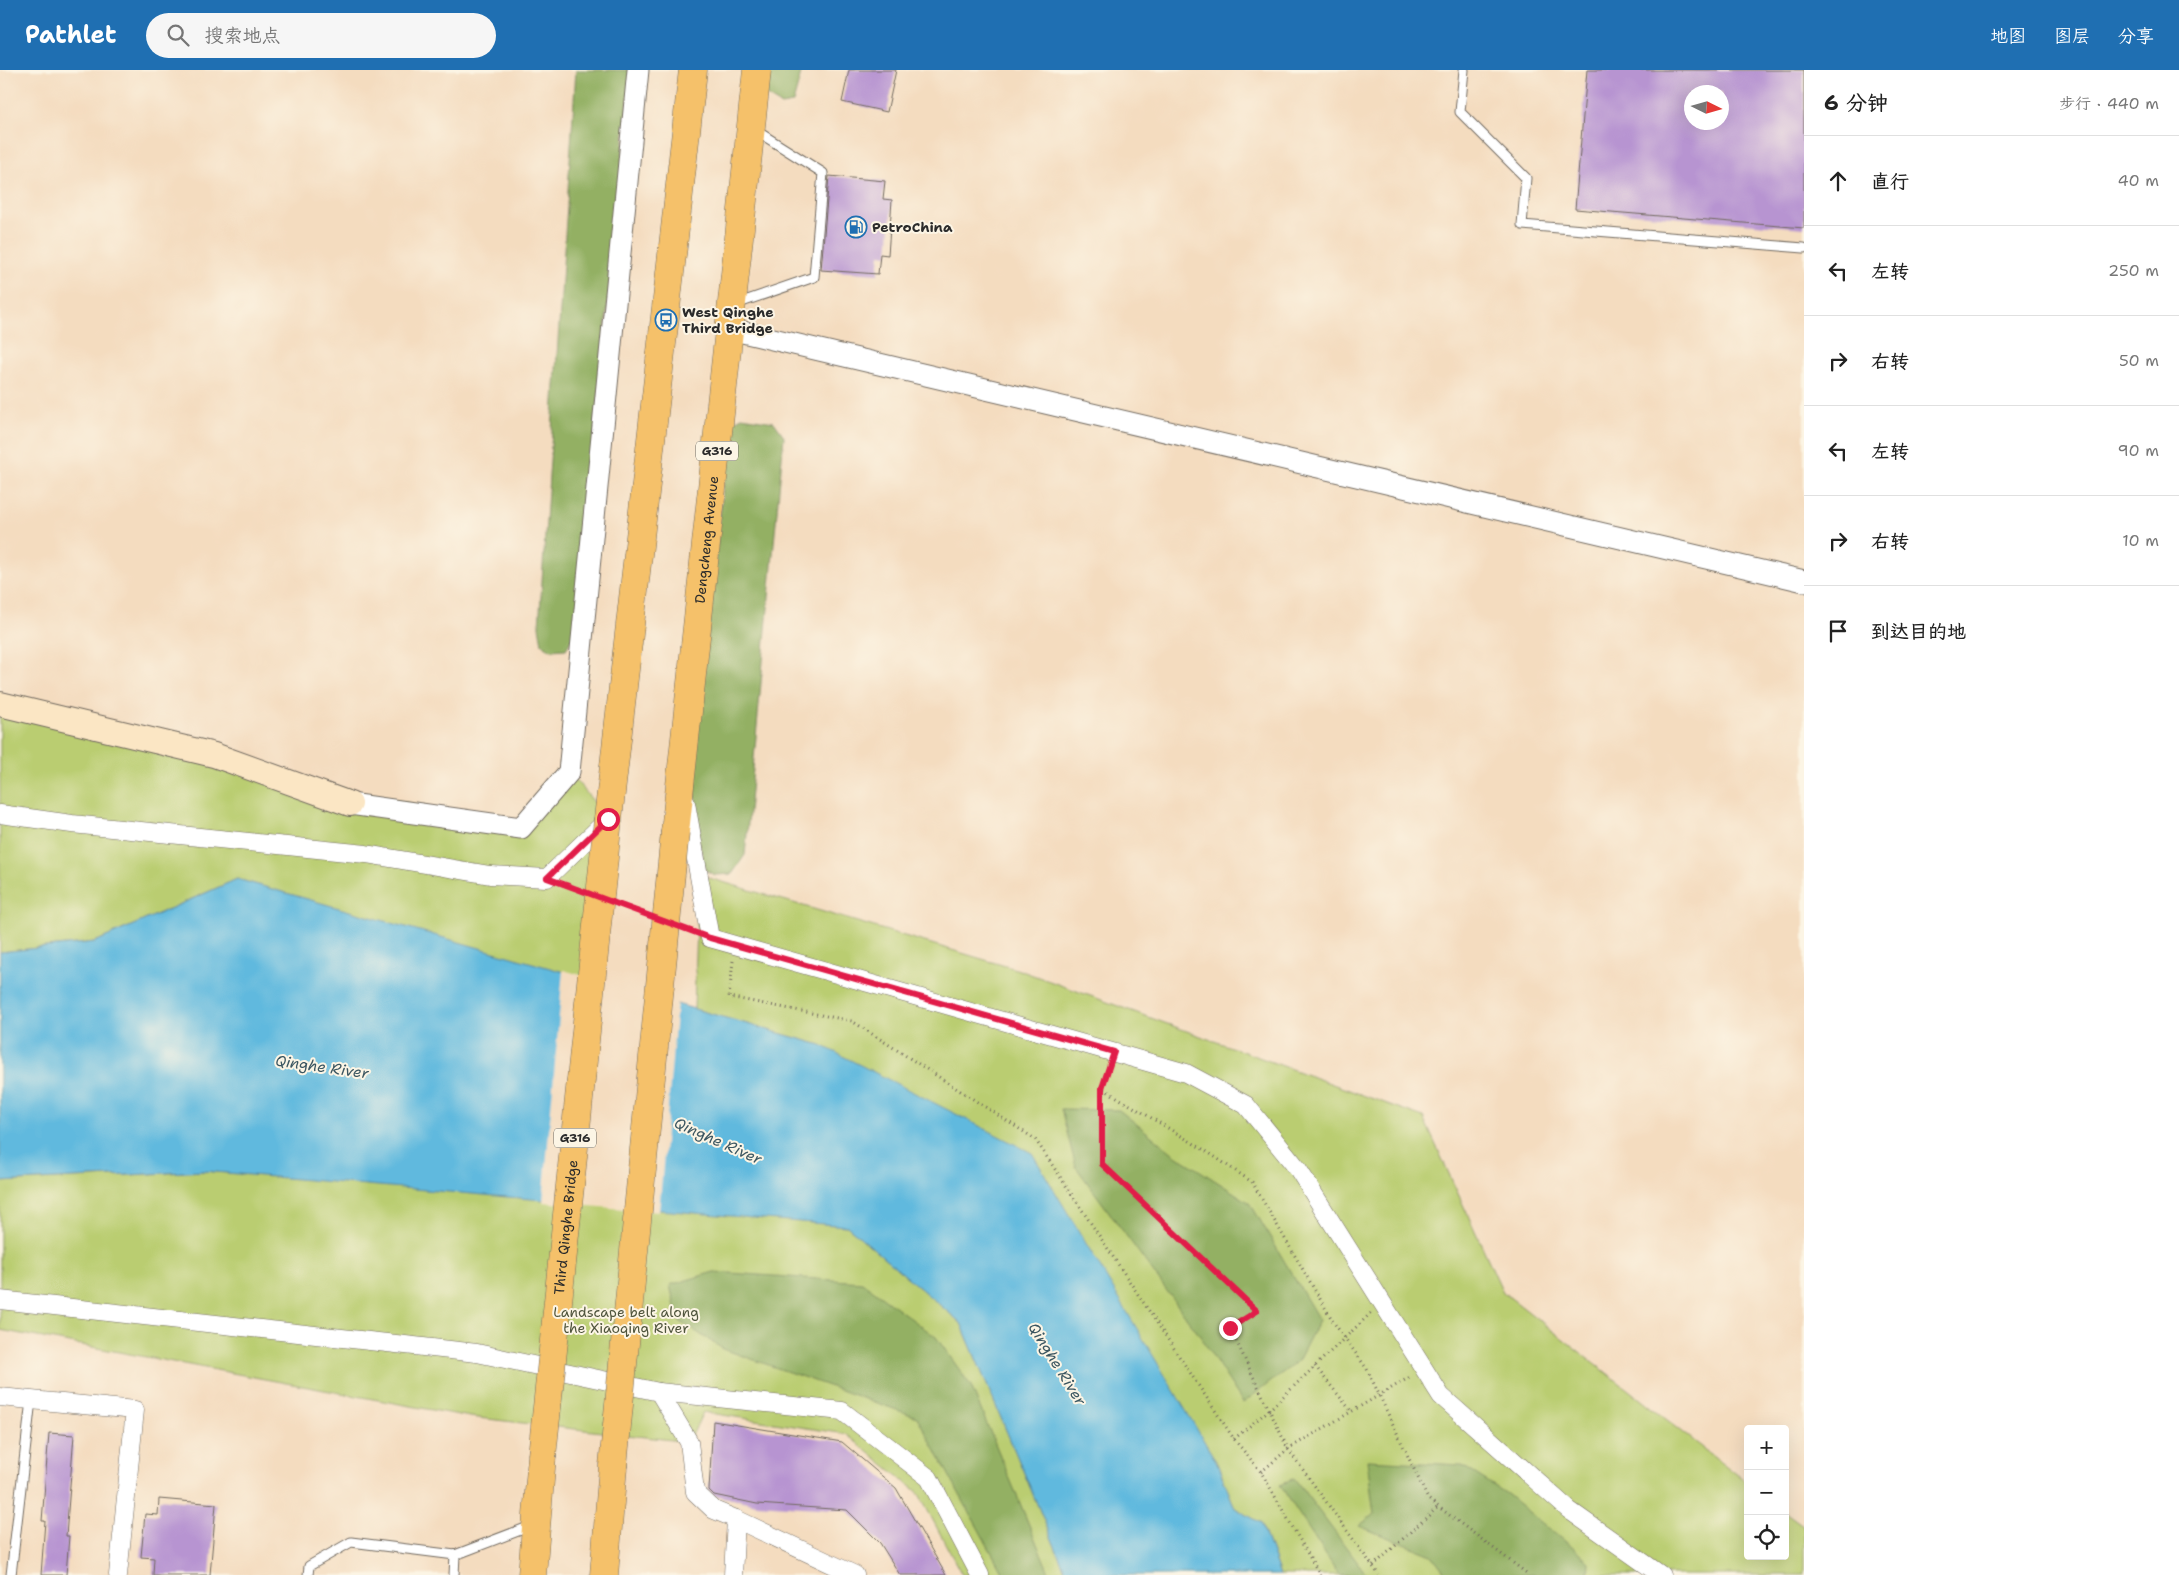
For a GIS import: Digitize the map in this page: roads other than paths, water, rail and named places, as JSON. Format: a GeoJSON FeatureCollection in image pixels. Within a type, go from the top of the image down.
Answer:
{"type":"FeatureCollection","features":[{"type":"Feature","properties":{"kind":"highway","name":"G316"},"geometry":{"type":"LineString","coordinates":[[608,819],[693,70]]}},
{"type":"Feature","properties":{"kind":"highway","name":"Dengcheng Avenue"},"geometry":{"type":"LineString","coordinates":[[613,1466],[675,832],[732,317],[757,70]]}},
{"type":"Feature","properties":{"kind":"highway","name":"Third Qinghe Bridge"},"geometry":{"type":"LineString","coordinates":[[542,1456],[608,819]]}},
{"type":"Feature","properties":{"kind":"highway","name":"G316"},"geometry":{"type":"LineString","coordinates":[[532,1575],[542,1456]]}},
{"type":"Feature","properties":{"kind":"highway","name":"G316"},"geometry":{"type":"LineString","coordinates":[[604,1575],[613,1466]]}},
{"type":"Feature","properties":{"kind":"main road"},"geometry":{"type":"LineString","coordinates":[[0,704],[214,755],[350,804]]}},
{"type":"Feature","properties":{"kind":"main road"},"geometry":{"type":"LineString","coordinates":[[0,721],[233,773],[350,804]]}},
{"type":"Feature","properties":{"kind":"street"},"geometry":{"type":"LineString","coordinates":[[350,804],[521,828],[569,772],[638,70]]}},
{"type":"Feature","properties":{"kind":"street"},"geometry":{"type":"LineString","coordinates":[[732,317],[1804,581]]}},
{"type":"Feature","properties":{"kind":"street"},"geometry":{"type":"LineString","coordinates":[[681,778],[710,938],[1186,1073],[1246,1105],[1298,1169],[1441,1396],[1569,1510],[1661,1575]]}},
{"type":"Feature","properties":{"kind":"street"},"geometry":{"type":"LineString","coordinates":[[0,814],[72,824],[366,854],[490,874],[547,878],[608,819]]}},
{"type":"Feature","properties":{"kind":"street"},"geometry":{"type":"LineString","coordinates":[[0,1300],[477,1353],[659,1392],[842,1412],[928,1478],[980,1575]]}},
{"type":"Feature","properties":{"kind":"street"},"geometry":{"type":"LineString","coordinates":[[659,1392],[689,1442],[695,1492],[714,1510],[736,1518],[854,1575]]}},
{"type":"Feature","properties":{"kind":"street"},"geometry":{"type":"LineString","coordinates":[[0,1397],[135,1410],[118,1575]]}},
{"type":"Feature","properties":{"kind":"street"},"geometry":{"type":"LineString","coordinates":[[524,1575],[542,1456]]}},
{"type":"Feature","properties":{"kind":"street"},"geometry":{"type":"LineString","coordinates":[[613,1466],[614,1575]]}},
{"type":"Feature","properties":{"kind":"street"},"geometry":{"type":"LineString","coordinates":[[733,1575],[736,1518]]}},
{"type":"Feature","properties":{"kind":"lane"},"geometry":{"type":"LineString","coordinates":[[1464,70],[1460,112],[1526,178],[1522,225],[1804,248]]}},
{"type":"Feature","properties":{"kind":"lane"},"geometry":{"type":"LineString","coordinates":[[732,317],[814,277],[823,173],[752,128]]}},
{"type":"Feature","properties":{"kind":"lane"},"geometry":{"type":"LineString","coordinates":[[11,1575],[31,1400]]}},
{"type":"Feature","properties":{"kind":"lane"},"geometry":{"type":"LineString","coordinates":[[308,1575],[309,1566],[351,1542],[455,1555],[531,1526]]}},
{"type":"Feature","properties":{"kind":"lane"},"geometry":{"type":"LineString","coordinates":[[454,1575],[455,1555]]}},
{"type":"Feature","properties":{"kind":"water","name":"Qinghe River"},"geometry":{"type":"Polygon","coordinates":[[[237,879],[821,1045],[1032,1153],[1216,1461],[1235,1508],[1261,1523],[1280,1575],[1067,1575],[961,1323],[847,1226],[203,1171],[0,1182],[0,952],[95,942],[237,879]]]}},
{"type":"Feature","properties":{"kind":"place","name":"PetroChina"},"geometry":{"type":"Point","coordinates":[856,227]}},
{"type":"Feature","properties":{"kind":"place","name":"West Qinghe Third Bridge"},"geometry":{"type":"Point","coordinates":[666,320]}},
{"type":"Feature","properties":{"kind":"park label","name":"Landscape belt along the Xiaoqing River"},"geometry":{"type":"Point","coordinates":[626,1320]}}]}
